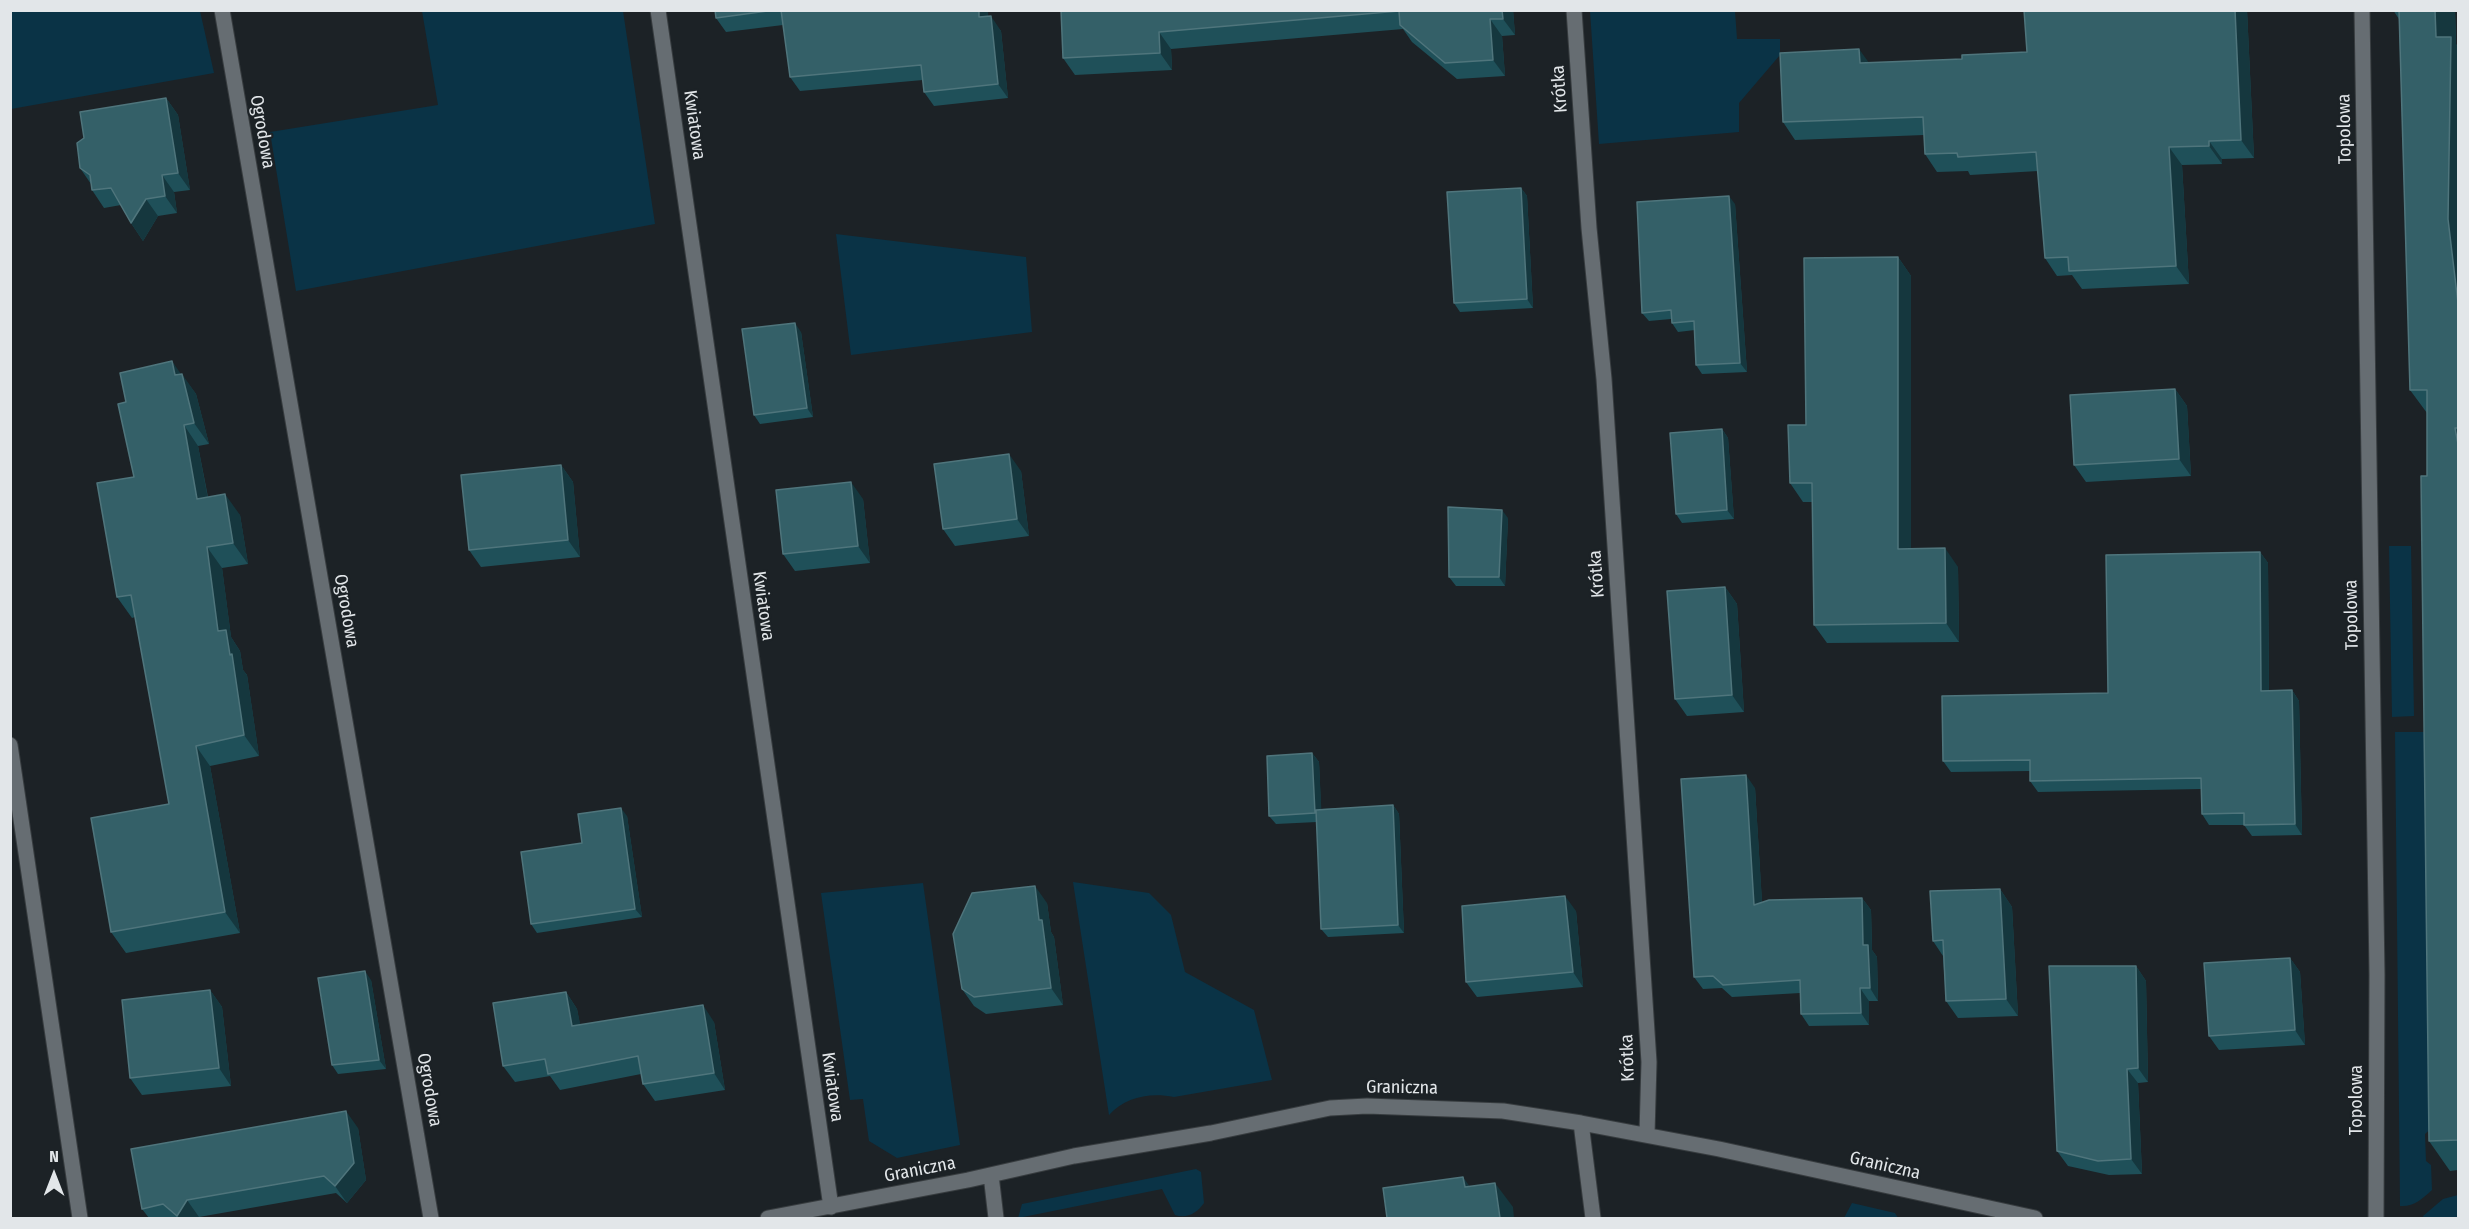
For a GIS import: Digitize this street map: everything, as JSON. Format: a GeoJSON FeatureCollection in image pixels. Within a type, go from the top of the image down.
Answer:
{"type":"FeatureCollection","features":[{"type":"Feature","properties":{"kind":"street","name":"Ogrodowa"},"geometry":{"type":"LineString","coordinates":[[222,10],[431,1218]]}},
{"type":"Feature","properties":{"kind":"street","name":"Kwiatowa"},"geometry":{"type":"LineString","coordinates":[[658,10],[831,1207]]}},
{"type":"Feature","properties":{"kind":"street","name":"Krótka"},"geometry":{"type":"LineString","coordinates":[[1574,10],[1589,228],[1605,387],[1649,1062],[1647,1134]]}},
{"type":"Feature","properties":{"kind":"street","name":"Topolowa"},"geometry":{"type":"LineString","coordinates":[[2362,10],[2377,974],[2376,1218]]}},
{"type":"Feature","properties":{"kind":"street"},"geometry":{"type":"LineString","coordinates":[[10,745],[80,1218]]}},
{"type":"Feature","properties":{"kind":"street","name":"Graniczna"},"geometry":{"type":"LineString","coordinates":[[768,1218],[1330,1108],[1460,1108],[1503,1111],[1581,1123],[1647,1134],[2035,1218]]}},
{"type":"Feature","properties":{"kind":"street"},"geometry":{"type":"LineString","coordinates":[[1581,1123],[1593,1218]]}},
{"type":"Feature","properties":{"kind":"street"},"geometry":{"type":"LineString","coordinates":[[990,1174],[996,1218]]}},
{"type":"Feature","properties":{"kind":"shaded area"},"geometry":{"type":"Polygon","coordinates":[[[11,10],[200,11],[214,73],[11,109],[11,10]]]}},
{"type":"Feature","properties":{"kind":"shaded area"},"geometry":{"type":"Polygon","coordinates":[[[422,11],[623,11],[655,224],[296,291],[270,132],[438,105],[422,11]]]}},
{"type":"Feature","properties":{"kind":"shaded area"},"geometry":{"type":"Polygon","coordinates":[[[1590,11],[1735,11],[1737,39],[1780,39],[1780,55],[1739,103],[1739,132],[1599,144],[1590,11]]]}},
{"type":"Feature","properties":{"kind":"shaded area"},"geometry":{"type":"Polygon","coordinates":[[[836,234],[1026,257],[1032,332],[851,355],[836,234]]]}},
{"type":"Feature","properties":{"kind":"shaded area"},"geometry":{"type":"Polygon","coordinates":[[[2389,546],[2411,546],[2414,716],[2392,717],[2389,546]]]}},
{"type":"Feature","properties":{"kind":"shaded area"},"geometry":{"type":"Polygon","coordinates":[[[2395,732],[2424,732],[2427,740],[2434,1126],[2425,1134],[2426,1161],[2431,1165],[2432,1190],[2418,1202],[2405,1206],[2400,1206],[2395,732]]]}},
{"type":"Feature","properties":{"kind":"shaded area"},"geometry":{"type":"Polygon","coordinates":[[[1073,882],[1149,893],[1171,915],[1185,972],[1254,1010],[1272,1080],[1174,1097],[1156,1095],[1138,1097],[1123,1104],[1109,1115],[1073,882]]]}},
{"type":"Feature","properties":{"kind":"shaded area"},"geometry":{"type":"Polygon","coordinates":[[[923,883],[960,1145],[897,1158],[869,1141],[863,1099],[850,1100],[821,893],[923,883]]]}},
{"type":"Feature","properties":{"kind":"shaded area"},"geometry":{"type":"Polygon","coordinates":[[[1196,1169],[1201,1172],[1204,1203],[1188,1216],[1175,1215],[1162,1189],[1018,1218],[1022,1204],[1196,1169]]]}},
{"type":"Feature","properties":{"kind":"shaded area"},"geometry":{"type":"Polygon","coordinates":[[[2458,1195],[2458,1218],[2424,1218],[2423,1216],[2443,1199],[2458,1195]]]}},
{"type":"Feature","properties":{"kind":"shaded area"},"geometry":{"type":"Polygon","coordinates":[[[1852,1203],[1895,1213],[1898,1218],[1844,1218],[1852,1203]]]}},
{"type":"Feature","properties":{"kind":"building"},"geometry":{"type":"Polygon","coordinates":[[[715,10],[775,10],[716,18],[715,10]]]}},
{"type":"Feature","properties":{"kind":"building"},"geometry":{"type":"Polygon","coordinates":[[[781,10],[979,10],[979,17],[991,16],[998,84],[924,92],[921,65],[790,77],[781,10]]]}},
{"type":"Feature","properties":{"kind":"building"},"geometry":{"type":"Polygon","coordinates":[[[1061,10],[1502,10],[1503,19],[1490,19],[1493,60],[1445,63],[1400,25],[1399,11],[1159,32],[1160,53],[1063,58],[1061,10]]]}},
{"type":"Feature","properties":{"kind":"building"},"geometry":{"type":"Polygon","coordinates":[[[2024,10],[2235,10],[2241,140],[2209,141],[2209,146],[2169,147],[2176,266],[2069,271],[2068,257],[2045,258],[2036,152],[1958,157],[1957,153],[1925,154],[1923,117],[1783,122],[1780,53],[1859,49],[1860,63],[1962,59],[1962,55],[2027,52],[2024,10]]]}},
{"type":"Feature","properties":{"kind":"building"},"geometry":{"type":"Polygon","coordinates":[[[2399,10],[2435,10],[2436,37],[2451,37],[2448,219],[2458,303],[2458,428],[2455,428],[2458,444],[2458,1140],[2429,1141],[2421,476],[2427,476],[2427,390],[2410,390],[2399,10]]]}},
{"type":"Feature","properties":{"kind":"building"},"geometry":{"type":"Polygon","coordinates":[[[166,98],[178,173],[162,175],[165,196],[146,199],[131,223],[111,188],[92,190],[90,175],[80,168],[77,143],[84,138],[80,112],[166,98]]]}},
{"type":"Feature","properties":{"kind":"building"},"geometry":{"type":"Polygon","coordinates":[[[1521,188],[1527,299],[1454,303],[1447,192],[1521,188]]]}},
{"type":"Feature","properties":{"kind":"building"},"geometry":{"type":"Polygon","coordinates":[[[1729,196],[1740,363],[1696,365],[1694,321],[1672,323],[1671,310],[1642,313],[1637,202],[1729,196]]]}},
{"type":"Feature","properties":{"kind":"building"},"geometry":{"type":"Polygon","coordinates":[[[1898,257],[1898,549],[1945,548],[1946,623],[1814,625],[1812,483],[1790,483],[1788,425],[1806,425],[1804,258],[1898,257]]]}},
{"type":"Feature","properties":{"kind":"building"},"geometry":{"type":"Polygon","coordinates":[[[795,323],[807,408],[754,415],[742,329],[795,323]]]}},
{"type":"Feature","properties":{"kind":"building"},"geometry":{"type":"Polygon","coordinates":[[[172,361],[175,375],[182,374],[194,423],[184,425],[197,499],[225,494],[233,543],[207,547],[218,631],[226,630],[230,655],[232,654],[244,735],[196,746],[225,912],[111,932],[91,818],[169,804],[131,595],[117,597],[97,483],[134,477],[118,404],[126,402],[120,373],[172,361]]]}},
{"type":"Feature","properties":{"kind":"building"},"geometry":{"type":"Polygon","coordinates":[[[2175,389],[2179,459],[2074,465],[2070,395],[2175,389]]]}},
{"type":"Feature","properties":{"kind":"building"},"geometry":{"type":"Polygon","coordinates":[[[1722,429],[1727,510],[1676,514],[1670,433],[1722,429]]]}},
{"type":"Feature","properties":{"kind":"building"},"geometry":{"type":"Polygon","coordinates":[[[1009,454],[1017,519],[943,529],[934,464],[1009,454]]]}},
{"type":"Feature","properties":{"kind":"building"},"geometry":{"type":"Polygon","coordinates":[[[561,465],[568,540],[469,550],[461,475],[561,465]]]}},
{"type":"Feature","properties":{"kind":"building"},"geometry":{"type":"Polygon","coordinates":[[[851,482],[858,546],[783,554],[776,490],[851,482]]]}},
{"type":"Feature","properties":{"kind":"building"},"geometry":{"type":"Polygon","coordinates":[[[1448,507],[1502,510],[1499,577],[1449,577],[1448,507]]]}},
{"type":"Feature","properties":{"kind":"building"},"geometry":{"type":"Polygon","coordinates":[[[2260,552],[2261,691],[2292,690],[2295,824],[2244,825],[2244,813],[2202,814],[2201,778],[2030,781],[2030,760],[1943,761],[1942,696],[2108,693],[2106,555],[2260,552]]]}},
{"type":"Feature","properties":{"kind":"building"},"geometry":{"type":"Polygon","coordinates":[[[1725,587],[1732,695],[1675,699],[1667,591],[1725,587]]]}},
{"type":"Feature","properties":{"kind":"building"},"geometry":{"type":"Polygon","coordinates":[[[1312,753],[1315,813],[1269,816],[1267,756],[1312,753]]]}},
{"type":"Feature","properties":{"kind":"building"},"geometry":{"type":"Polygon","coordinates":[[[1746,775],[1754,905],[1769,900],[1862,898],[1863,945],[1868,945],[1870,988],[1860,988],[1861,1013],[1801,1014],[1800,980],[1723,985],[1713,976],[1694,977],[1681,779],[1746,775]]]}},
{"type":"Feature","properties":{"kind":"building"},"geometry":{"type":"Polygon","coordinates":[[[1393,805],[1398,925],[1321,929],[1316,810],[1393,805]]]}},
{"type":"Feature","properties":{"kind":"building"},"geometry":{"type":"Polygon","coordinates":[[[621,808],[635,909],[531,924],[521,852],[582,843],[578,814],[621,808]]]}},
{"type":"Feature","properties":{"kind":"building"},"geometry":{"type":"Polygon","coordinates":[[[1035,886],[1051,988],[974,997],[962,989],[953,934],[972,893],[1035,886]]]}},
{"type":"Feature","properties":{"kind":"building"},"geometry":{"type":"Polygon","coordinates":[[[2000,889],[2006,999],[1946,1001],[1943,940],[1933,941],[1930,891],[2000,889]]]}},
{"type":"Feature","properties":{"kind":"building"},"geometry":{"type":"Polygon","coordinates":[[[1565,896],[1573,972],[1466,982],[1462,906],[1565,896]]]}},
{"type":"Feature","properties":{"kind":"building"},"geometry":{"type":"Polygon","coordinates":[[[2290,958],[2295,1030],[2209,1036],[2204,963],[2290,958]]]}},
{"type":"Feature","properties":{"kind":"building"},"geometry":{"type":"Polygon","coordinates":[[[2049,966],[2136,966],[2138,1068],[2127,1069],[2131,1159],[2098,1161],[2057,1151],[2049,966]]]}},
{"type":"Feature","properties":{"kind":"building"},"geometry":{"type":"Polygon","coordinates":[[[365,971],[379,1060],[332,1065],[318,978],[365,971]]]}},
{"type":"Feature","properties":{"kind":"building"},"geometry":{"type":"Polygon","coordinates":[[[210,990],[219,1068],[130,1078],[122,1000],[210,990]]]}},
{"type":"Feature","properties":{"kind":"building"},"geometry":{"type":"Polygon","coordinates":[[[566,992],[572,1026],[703,1005],[714,1073],[643,1084],[638,1056],[548,1074],[545,1059],[503,1066],[493,1003],[566,992]]]}},
{"type":"Feature","properties":{"kind":"building"},"geometry":{"type":"Polygon","coordinates":[[[346,1111],[354,1163],[335,1186],[324,1176],[187,1200],[177,1216],[163,1204],[142,1209],[131,1149],[346,1111]]]}},
{"type":"Feature","properties":{"kind":"building"},"geometry":{"type":"Polygon","coordinates":[[[1463,1177],[1465,1187],[1495,1183],[1500,1218],[1387,1218],[1383,1188],[1463,1177]]]}}]}
